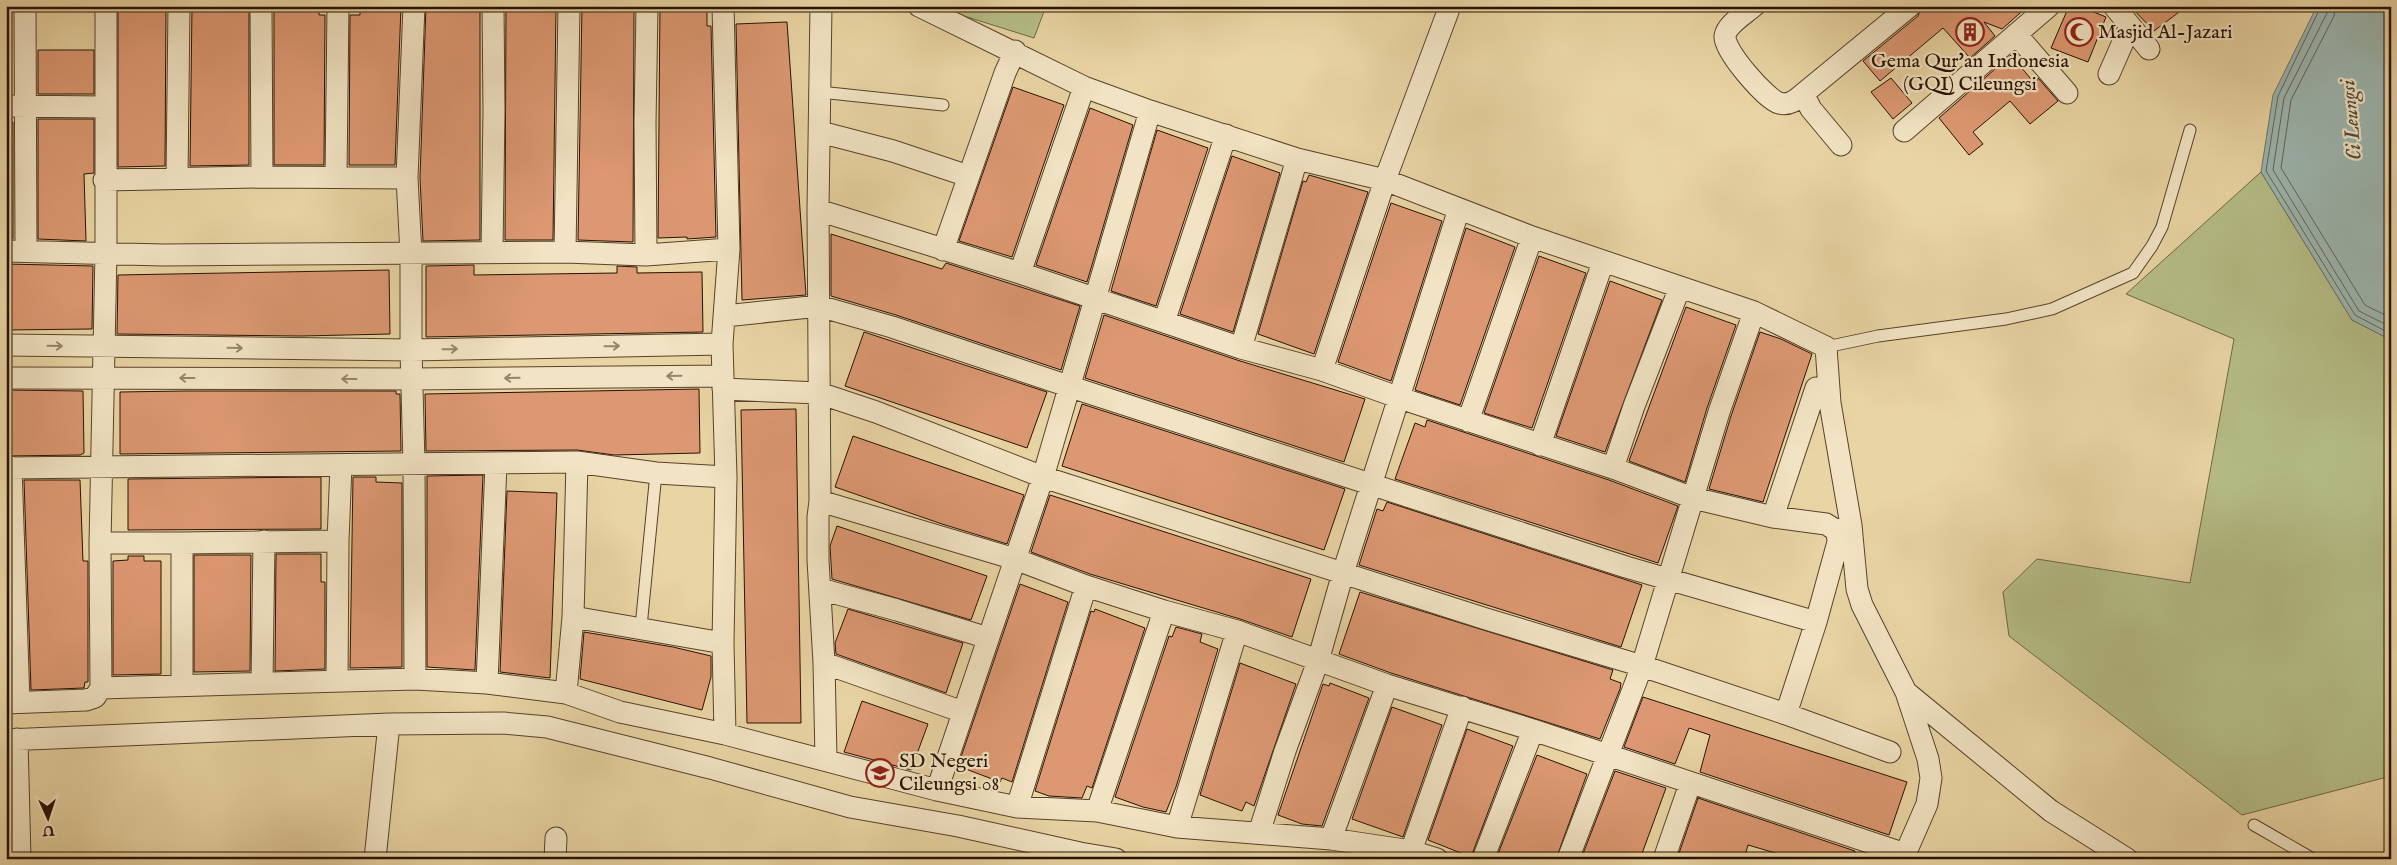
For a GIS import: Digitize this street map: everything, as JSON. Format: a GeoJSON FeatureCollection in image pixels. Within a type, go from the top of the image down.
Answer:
{"type":"FeatureCollection","features":[{"type":"Feature","properties":{"kind":"street"},"geometry":{"type":"LineString","coordinates":[[25,6],[15,106],[16,251],[163,255],[492,252],[646,255],[730,249]]}},
{"type":"Feature","properties":{"kind":"street"},"geometry":{"type":"LineString","coordinates":[[106,6],[104,180],[106,252],[102,378],[102,466],[100,542],[101,688],[95,697],[91,699],[13,703],[8,468],[102,466],[496,464],[577,462],[656,473],[726,477]]}},
{"type":"Feature","properties":{"kind":"street"},"geometry":{"type":"LineString","coordinates":[[178,178],[179,6]]}},
{"type":"Feature","properties":{"kind":"street"},"geometry":{"type":"LineString","coordinates":[[261,6],[262,176]]}},
{"type":"Feature","properties":{"kind":"street"},"geometry":{"type":"LineString","coordinates":[[336,177],[338,6]]}},
{"type":"Feature","properties":{"kind":"street"},"geometry":{"type":"LineString","coordinates":[[414,6],[407,178],[411,254],[411,350],[413,379],[415,679]]}},
{"type":"Feature","properties":{"kind":"street"},"geometry":{"type":"LineString","coordinates":[[492,252],[493,6]]}},
{"type":"Feature","properties":{"kind":"street"},"geometry":{"type":"LineString","coordinates":[[565,252],[569,6]]}},
{"type":"Feature","properties":{"kind":"street"},"geometry":{"type":"LineString","coordinates":[[646,255],[645,123],[647,6]]}},
{"type":"Feature","properties":{"kind":"street"},"geometry":{"type":"LineString","coordinates":[[723,6],[730,249],[722,344],[726,477],[723,643],[725,734]]}},
{"type":"Feature","properties":{"kind":"street"},"geometry":{"type":"LineString","coordinates":[[821,6],[818,210],[820,501],[818,538],[826,759]]}},
{"type":"Feature","properties":{"kind":"street"},"geometry":{"type":"LineString","coordinates":[[820,501],[1015,559],[1086,586],[1164,611],[1237,631],[1387,685],[1533,730],[1904,856],[1927,804],[1931,778],[1928,759],[1906,692],[1862,605],[1857,589],[1844,528],[1830,403],[1826,347],[1754,312],[1532,237],[1385,180],[1297,159],[1150,111],[1084,87],[1015,51],[919,6]]}},
{"type":"Feature","properties":{"kind":"street"},"geometry":{"type":"LineString","coordinates":[[1322,370],[1385,180],[1450,6]]}},
{"type":"Feature","properties":{"kind":"street"},"geometry":{"type":"LineString","coordinates":[[1754,6],[1730,26],[1726,33],[1725,41],[1730,52],[1760,87],[1775,101],[1784,104],[1792,103],[1910,6]]}},
{"type":"Feature","properties":{"kind":"street"},"geometry":{"type":"LineString","coordinates":[[1904,131],[2049,6]]}},
{"type":"Feature","properties":{"kind":"street"},"geometry":{"type":"LineString","coordinates":[[2114,6],[2149,50]]}},
{"type":"Feature","properties":{"kind":"street"},"geometry":{"type":"LineString","coordinates":[[2109,74],[2130,26]]}},
{"type":"Feature","properties":{"kind":"street"},"geometry":{"type":"LineString","coordinates":[[2016,34],[2067,93]]}},
{"type":"Feature","properties":{"kind":"street"},"geometry":{"type":"LineString","coordinates":[[943,250],[1005,73],[1015,51]]}},
{"type":"Feature","properties":{"kind":"street"},"geometry":{"type":"LineString","coordinates":[[1020,273],[1084,87]]}},
{"type":"Feature","properties":{"kind":"street"},"geometry":{"type":"LineString","coordinates":[[1803,94],[1810,109],[1841,145]]}},
{"type":"Feature","properties":{"kind":"street"},"geometry":{"type":"LineString","coordinates":[[15,106],[106,108]]}},
{"type":"Feature","properties":{"kind":"street"},"geometry":{"type":"LineString","coordinates":[[937,790],[1043,477],[1071,387],[1094,298],[1150,111]]}},
{"type":"Feature","properties":{"kind":"street"},"geometry":{"type":"LineString","coordinates":[[820,132],[893,151],[968,176]]}},
{"type":"Feature","properties":{"kind":"street"},"geometry":{"type":"LineString","coordinates":[[1164,322],[1226,135]]}},
{"type":"Feature","properties":{"kind":"street"},"geometry":{"type":"LineString","coordinates":[[1241,348],[1297,159]]}},
{"type":"Feature","properties":{"kind":"street"},"geometry":{"type":"LineString","coordinates":[[104,180],[262,176],[407,178]]}},
{"type":"Feature","properties":{"kind":"street"},"geometry":{"type":"LineString","coordinates":[[1259,834],[1285,751],[1318,660],[1343,573],[1459,209]]}},
{"type":"Feature","properties":{"kind":"street"},"geometry":{"type":"LineString","coordinates":[[818,210],[1020,273],[1241,348],[1322,370],[1468,421],[1613,468],[1693,498],[1773,517],[1844,528]]}},
{"type":"Feature","properties":{"kind":"street"},"geometry":{"type":"LineString","coordinates":[[1468,421],[1532,237]]}},
{"type":"Feature","properties":{"kind":"street"},"geometry":{"type":"LineString","coordinates":[[1540,445],[1603,262]]}},
{"type":"Feature","properties":{"kind":"street"},"geometry":{"type":"LineString","coordinates":[[1613,468],[1634,406],[1680,286]]}},
{"type":"Feature","properties":{"kind":"street"},"geometry":{"type":"LineString","coordinates":[[725,316],[818,306],[892,327],[1372,486],[1667,579],[1816,622]]}},
{"type":"Feature","properties":{"kind":"street"},"geometry":{"type":"LineString","coordinates":[[1568,859],[1642,666],[1667,579],[1754,312]]}},
{"type":"Feature","properties":{"kind":"street"},"geometry":{"type":"LineString","coordinates":[[6,345],[411,350],[722,344]]}},
{"type":"Feature","properties":{"kind":"street"},"geometry":{"type":"LineString","coordinates":[[6,378],[413,379],[723,383],[819,393],[905,423],[1043,477],[1642,666],[1786,714],[1890,752]]}},
{"type":"Feature","properties":{"kind":"street"},"geometry":{"type":"LineString","coordinates":[[1773,517],[1816,388]]}},
{"type":"Feature","properties":{"kind":"street"},"geometry":{"type":"LineString","coordinates":[[566,693],[573,616],[577,462]]}},
{"type":"Feature","properties":{"kind":"street"},"geometry":{"type":"LineString","coordinates":[[487,683],[496,464]]}},
{"type":"Feature","properties":{"kind":"street"},"geometry":{"type":"LineString","coordinates":[[337,681],[338,541],[341,465]]}},
{"type":"Feature","properties":{"kind":"street"},"geometry":{"type":"LineString","coordinates":[[1786,714],[1816,622],[1838,542],[1844,528]]}},
{"type":"Feature","properties":{"kind":"street"},"geometry":{"type":"LineString","coordinates":[[262,683],[264,541]]}},
{"type":"Feature","properties":{"kind":"street"},"geometry":{"type":"LineString","coordinates":[[100,542],[338,541]]}},
{"type":"Feature","properties":{"kind":"street"},"geometry":{"type":"LineString","coordinates":[[182,543],[182,685]]}},
{"type":"Feature","properties":{"kind":"street"},"geometry":{"type":"LineString","coordinates":[[1017,807],[1086,586]]}},
{"type":"Feature","properties":{"kind":"street"},"geometry":{"type":"LineString","coordinates":[[820,590],[897,610],[988,638]]}},
{"type":"Feature","properties":{"kind":"street"},"geometry":{"type":"LineString","coordinates":[[1097,811],[1164,611]]}},
{"type":"Feature","properties":{"kind":"street"},"geometry":{"type":"LineString","coordinates":[[573,616],[723,643]]}},
{"type":"Feature","properties":{"kind":"street"},"geometry":{"type":"LineString","coordinates":[[1177,827],[1237,631]]}},
{"type":"Feature","properties":{"kind":"street"},"geometry":{"type":"LineString","coordinates":[[824,663],[962,712]]}},
{"type":"Feature","properties":{"kind":"street"},"geometry":{"type":"LineString","coordinates":[[101,688],[415,679],[487,683],[566,693],[620,712],[725,734],[826,759],[937,790],[1017,807],[1097,811],[1177,827],[1331,839],[1411,851],[1438,859]]}},
{"type":"Feature","properties":{"kind":"street"},"geometry":{"type":"LineString","coordinates":[[1331,839],[1387,685]]}},
{"type":"Feature","properties":{"kind":"street"},"geometry":{"type":"LineString","coordinates":[[1906,692],[2052,811],[2128,859]]}},
{"type":"Feature","properties":{"kind":"street"},"geometry":{"type":"LineString","coordinates":[[1411,851],[1462,707]]}},
{"type":"Feature","properties":{"kind":"street"},"geometry":{"type":"LineString","coordinates":[[20,859],[12,739],[389,724],[503,723],[547,726],[700,765],[850,807],[958,826],[1079,856],[1116,859]]}},
{"type":"Feature","properties":{"kind":"street"},"geometry":{"type":"LineString","coordinates":[[374,859],[389,724]]}},
{"type":"Feature","properties":{"kind":"street"},"geometry":{"type":"LineString","coordinates":[[1483,859],[1533,730]]}},
{"type":"Feature","properties":{"kind":"street"},"geometry":{"type":"LineString","coordinates":[[1664,859],[1690,784]]}},
{"type":"Feature","properties":{"kind":"street"},"geometry":{"type":"LineString","coordinates":[[555,859],[556,838]]}},
{"type":"Feature","properties":{"kind":"lane"},"geometry":{"type":"LineString","coordinates":[[820,92],[943,105]]}},
{"type":"Feature","properties":{"kind":"lane"},"geometry":{"type":"LineString","coordinates":[[1826,347],[1914,330],[2006,319],[2052,309],[2133,272],[2152,246],[2162,227],[2190,130]]}},
{"type":"Feature","properties":{"kind":"lane"},"geometry":{"type":"LineString","coordinates":[[641,627],[656,473]]}},
{"type":"Feature","properties":{"kind":"lane"},"geometry":{"type":"LineString","coordinates":[[2254,825],[2313,859]]}},
{"type":"Feature","properties":{"kind":"green space"},"geometry":{"type":"Polygon","coordinates":[[[947,6],[1046,6],[1034,38],[961,15],[947,6]]]}},
{"type":"Feature","properties":{"kind":"green space"},"geometry":{"type":"Polygon","coordinates":[[[2261,172],[2352,320],[2391,340],[2391,776],[2242,815],[2009,636],[2003,592],[2037,559],[2190,583],[2234,339],[2126,294],[2261,172]]]}},
{"type":"Feature","properties":{"kind":"water","name":"Ci Leungsi"},"geometry":{"type":"Polygon","coordinates":[[[2317,6],[2391,6],[2391,340],[2352,320],[2261,172],[2273,95],[2317,6]]]}},
{"type":"Feature","properties":{"kind":"building"},"geometry":{"type":"Polygon","coordinates":[[[118,6],[166,6],[165,166],[118,167],[118,6]]]}},
{"type":"Feature","properties":{"kind":"building"},"geometry":{"type":"Polygon","coordinates":[[[192,6],[238,6],[238,9],[249,9],[249,165],[190,166],[192,6]]]}},
{"type":"Feature","properties":{"kind":"building"},"geometry":{"type":"Polygon","coordinates":[[[360,6],[401,6],[395,165],[349,165],[350,15],[360,15],[360,6]]]}},
{"type":"Feature","properties":{"kind":"building"},"geometry":{"type":"Polygon","coordinates":[[[426,6],[480,6],[480,240],[423,241],[420,178],[426,6]]]}},
{"type":"Feature","properties":{"kind":"building"},"geometry":{"type":"Polygon","coordinates":[[[506,6],[556,6],[553,240],[505,240],[506,6]]]}},
{"type":"Feature","properties":{"kind":"building"},"geometry":{"type":"Polygon","coordinates":[[[582,6],[634,6],[633,242],[578,240],[582,6]]]}},
{"type":"Feature","properties":{"kind":"building"},"geometry":{"type":"Polygon","coordinates":[[[660,6],[707,6],[707,26],[711,26],[716,237],[658,238],[660,6]]]}},
{"type":"Feature","properties":{"kind":"building"},"geometry":{"type":"Polygon","coordinates":[[[1922,6],[2028,6],[2002,29],[1984,22],[1995,36],[1970,58],[1943,28],[1880,81],[1863,61],[1918,16],[1922,6]]]}},
{"type":"Feature","properties":{"kind":"building","name":"Masjid Al-Jazari"},"geometry":{"type":"Polygon","coordinates":[[[2069,6],[2079,6],[2106,17],[2088,62],[2051,48],[2069,6]]]}},
{"type":"Feature","properties":{"kind":"building"},"geometry":{"type":"Polygon","coordinates":[[[2130,6],[2187,6],[2154,31],[2130,6]]]}},
{"type":"Feature","properties":{"kind":"building"},"geometry":{"type":"Polygon","coordinates":[[[274,9],[319,9],[319,15],[325,15],[324,165],[274,165],[274,9]]]}},
{"type":"Feature","properties":{"kind":"building"},"geometry":{"type":"Polygon","coordinates":[[[787,22],[806,295],[742,300],[736,24],[787,22]]]}},
{"type":"Feature","properties":{"kind":"building"},"geometry":{"type":"Polygon","coordinates":[[[38,50],[94,50],[94,94],[38,94],[38,50]]]}},
{"type":"Feature","properties":{"kind":"building"},"geometry":{"type":"Polygon","coordinates":[[[2011,55],[2035,84],[2038,78],[2058,101],[2030,124],[2010,101],[1973,132],[1983,144],[1969,155],[1939,118],[2011,55]]]}},
{"type":"Feature","properties":{"kind":"building"},"geometry":{"type":"Polygon","coordinates":[[[1891,78],[1912,103],[1893,119],[1871,92],[1891,78]]]}},
{"type":"Feature","properties":{"kind":"building"},"geometry":{"type":"Polygon","coordinates":[[[1013,87],[1064,105],[1012,257],[959,241],[1013,87]]]}},
{"type":"Feature","properties":{"kind":"building"},"geometry":{"type":"Polygon","coordinates":[[[1090,108],[1133,125],[1087,282],[1036,265],[1090,108]]]}},
{"type":"Feature","properties":{"kind":"building"},"geometry":{"type":"Polygon","coordinates":[[[38,119],[94,119],[94,173],[84,174],[86,241],[38,239],[38,119]]]}},
{"type":"Feature","properties":{"kind":"building"},"geometry":{"type":"Polygon","coordinates":[[[6,122],[13,122],[13,239],[6,239],[6,122]]]}},
{"type":"Feature","properties":{"kind":"building"},"geometry":{"type":"Polygon","coordinates":[[[1157,130],[1208,148],[1156,306],[1111,291],[1157,130]]]}},
{"type":"Feature","properties":{"kind":"building"},"geometry":{"type":"Polygon","coordinates":[[[1232,156],[1280,173],[1233,332],[1180,314],[1232,156]]]}},
{"type":"Feature","properties":{"kind":"building"},"geometry":{"type":"Polygon","coordinates":[[[1309,175],[1368,192],[1314,354],[1258,334],[1303,181],[1306,182],[1309,175]]]}},
{"type":"Feature","properties":{"kind":"building"},"geometry":{"type":"Polygon","coordinates":[[[1391,203],[1442,221],[1391,381],[1338,362],[1391,203]]]}},
{"type":"Feature","properties":{"kind":"building"},"geometry":{"type":"Polygon","coordinates":[[[1466,228],[1515,247],[1460,405],[1415,390],[1466,228]]]}},
{"type":"Feature","properties":{"kind":"building"},"geometry":{"type":"Polygon","coordinates":[[[831,234],[942,269],[946,263],[1080,306],[1061,370],[896,315],[831,296],[831,234]]]}},
{"type":"Feature","properties":{"kind":"building"},"geometry":{"type":"Polygon","coordinates":[[[1539,256],[1586,273],[1532,428],[1484,413],[1539,256]]]}},
{"type":"Feature","properties":{"kind":"building"},"geometry":{"type":"Polygon","coordinates":[[[6,264],[93,266],[92,329],[6,330],[6,264]]]}},
{"type":"Feature","properties":{"kind":"building"},"geometry":{"type":"Polygon","coordinates":[[[474,265],[474,275],[617,273],[617,266],[637,267],[637,273],[702,272],[703,332],[426,337],[426,266],[474,265]]]}},
{"type":"Feature","properties":{"kind":"building"},"geometry":{"type":"Polygon","coordinates":[[[389,270],[390,334],[301,336],[117,334],[118,275],[389,270]]]}},
{"type":"Feature","properties":{"kind":"building"},"geometry":{"type":"Polygon","coordinates":[[[1610,281],[1662,300],[1605,452],[1556,436],[1610,281]]]}},
{"type":"Feature","properties":{"kind":"building"},"geometry":{"type":"Polygon","coordinates":[[[1686,307],[1736,325],[1707,408],[1685,482],[1629,461],[1686,307]]]}},
{"type":"Feature","properties":{"kind":"building"},"geometry":{"type":"Polygon","coordinates":[[[1104,315],[1237,360],[1365,399],[1344,462],[1085,378],[1104,315]]]}},
{"type":"Feature","properties":{"kind":"building"},"geometry":{"type":"Polygon","coordinates":[[[864,332],[1047,392],[1027,448],[845,386],[864,332]]]}},
{"type":"Feature","properties":{"kind":"building"},"geometry":{"type":"Polygon","coordinates":[[[1760,332],[1781,339],[1812,354],[1763,502],[1709,489],[1731,416],[1760,332]]]}},
{"type":"Feature","properties":{"kind":"building"},"geometry":{"type":"Polygon","coordinates":[[[699,389],[700,453],[614,455],[577,450],[426,451],[425,394],[699,389]]]}},
{"type":"Feature","properties":{"kind":"building"},"geometry":{"type":"Polygon","coordinates":[[[6,390],[83,391],[84,453],[80,455],[6,456],[6,390]]]}},
{"type":"Feature","properties":{"kind":"building"},"geometry":{"type":"Polygon","coordinates":[[[396,391],[396,394],[400,394],[401,451],[120,454],[120,392],[396,391]]]}},
{"type":"Feature","properties":{"kind":"building"},"geometry":{"type":"Polygon","coordinates":[[[1082,404],[1345,489],[1324,550],[1062,466],[1082,404]]]}},
{"type":"Feature","properties":{"kind":"building"},"geometry":{"type":"Polygon","coordinates":[[[796,409],[801,723],[747,723],[741,410],[796,409]]]}},
{"type":"Feature","properties":{"kind":"building"},"geometry":{"type":"Polygon","coordinates":[[[1427,420],[1609,480],[1678,506],[1658,563],[1395,479],[1415,423],[1425,427],[1427,420]]]}},
{"type":"Feature","properties":{"kind":"building"},"geometry":{"type":"Polygon","coordinates":[[[853,436],[1024,495],[1007,544],[835,487],[853,436]]]}},
{"type":"Feature","properties":{"kind":"building"},"geometry":{"type":"Polygon","coordinates":[[[483,475],[475,670],[427,667],[427,476],[483,475]]]}},
{"type":"Feature","properties":{"kind":"building"},"geometry":{"type":"Polygon","coordinates":[[[321,477],[321,529],[128,530],[128,479],[321,477]]]}},
{"type":"Feature","properties":{"kind":"building"},"geometry":{"type":"Polygon","coordinates":[[[353,477],[376,477],[376,482],[402,483],[402,667],[350,668],[353,477]]]}},
{"type":"Feature","properties":{"kind":"building"},"geometry":{"type":"Polygon","coordinates":[[[24,480],[80,480],[83,561],[88,561],[88,682],[85,682],[84,688],[31,690],[24,480]]]}},
{"type":"Feature","properties":{"kind":"building"},"geometry":{"type":"Polygon","coordinates":[[[507,491],[557,493],[550,678],[500,672],[507,491]]]}},
{"type":"Feature","properties":{"kind":"building"},"geometry":{"type":"Polygon","coordinates":[[[1050,495],[1311,579],[1292,637],[1240,619],[1090,574],[1031,552],[1050,495]]]}},
{"type":"Feature","properties":{"kind":"building"},"geometry":{"type":"Polygon","coordinates":[[[1387,502],[1642,585],[1621,647],[1359,565],[1377,509],[1383,511],[1387,502]]]}},
{"type":"Feature","properties":{"kind":"building"},"geometry":{"type":"Polygon","coordinates":[[[837,526],[987,576],[971,620],[832,579],[830,546],[837,526]]]}},
{"type":"Feature","properties":{"kind":"building"},"geometry":{"type":"Polygon","coordinates":[[[276,554],[321,554],[321,582],[325,582],[325,669],[275,671],[276,554]]]}},
{"type":"Feature","properties":{"kind":"building"},"geometry":{"type":"Polygon","coordinates":[[[194,555],[251,555],[250,671],[194,672],[194,555]]]}},
{"type":"Feature","properties":{"kind":"building"},"geometry":{"type":"Polygon","coordinates":[[[128,556],[144,556],[144,561],[161,561],[161,674],[113,675],[113,561],[128,560],[128,556]]]}},
{"type":"Feature","properties":{"kind":"building"},"geometry":{"type":"Polygon","coordinates":[[[1020,584],[1068,602],[1012,782],[1002,778],[1000,782],[958,766],[1020,584]]]}},
{"type":"Feature","properties":{"kind":"building"},"geometry":{"type":"Polygon","coordinates":[[[1360,592],[1613,670],[1610,679],[1621,683],[1620,689],[1600,739],[1391,673],[1339,654],[1360,592]]]}},
{"type":"Feature","properties":{"kind":"building"},"geometry":{"type":"Polygon","coordinates":[[[848,609],[963,643],[946,693],[836,654],[835,643],[848,609]]]}},
{"type":"Feature","properties":{"kind":"building"},"geometry":{"type":"Polygon","coordinates":[[[1095,609],[1145,628],[1092,788],[1087,786],[1082,798],[1049,796],[1035,791],[1091,611],[1094,612],[1095,609]]]}},
{"type":"Feature","properties":{"kind":"building"},"geometry":{"type":"Polygon","coordinates":[[[1176,627],[1202,634],[1200,642],[1218,649],[1176,787],[1166,812],[1143,807],[1115,797],[1169,636],[1172,637],[1176,627]]]}},
{"type":"Feature","properties":{"kind":"building"},"geometry":{"type":"Polygon","coordinates":[[[584,632],[673,647],[711,656],[711,677],[702,710],[580,679],[584,632]]]}},
{"type":"Feature","properties":{"kind":"building"},"geometry":{"type":"Polygon","coordinates":[[[1240,663],[1296,684],[1254,806],[1246,802],[1242,811],[1200,795],[1240,663]]]}},
{"type":"Feature","properties":{"kind":"building"},"geometry":{"type":"Polygon","coordinates":[[[1330,683],[1369,698],[1322,826],[1302,824],[1278,815],[1323,684],[1329,686],[1330,683]]]}},
{"type":"Feature","properties":{"kind":"building"},"geometry":{"type":"Polygon","coordinates":[[[1643,697],[1907,782],[1889,835],[1700,772],[1710,735],[1689,728],[1675,764],[1624,747],[1643,697]]]}},
{"type":"Feature","properties":{"kind":"building"},"geometry":{"type":"Polygon","coordinates":[[[862,701],[928,724],[911,770],[844,752],[862,701]]]}},
{"type":"Feature","properties":{"kind":"building"},"geometry":{"type":"Polygon","coordinates":[[[1392,707],[1442,725],[1403,837],[1352,819],[1392,707]]]}},
{"type":"Feature","properties":{"kind":"building"},"geometry":{"type":"Polygon","coordinates":[[[1467,729],[1513,746],[1471,857],[1428,840],[1467,729]]]}},
{"type":"Feature","properties":{"kind":"building"},"geometry":{"type":"Polygon","coordinates":[[[1537,755],[1587,774],[1556,859],[1496,859],[1537,755]]]}},
{"type":"Feature","properties":{"kind":"building"},"geometry":{"type":"Polygon","coordinates":[[[1615,771],[1666,788],[1640,859],[1581,859],[1615,771]]]}},
{"type":"Feature","properties":{"kind":"building"},"geometry":{"type":"Polygon","coordinates":[[[1698,798],[1855,851],[1853,859],[1796,859],[1748,845],[1744,859],[1677,859],[1698,798]]]}},
{"type":"Feature","properties":{"kind":"place","name":"Gema Qur'an Indonesia (GQI) Cileungsi"},"geometry":{"type":"Point","coordinates":[1970,32]}},
{"type":"Feature","properties":{"kind":"place","name":"Masjid Al-Jazari"},"geometry":{"type":"Point","coordinates":[2079,32]}},
{"type":"Feature","properties":{"kind":"place","name":"SD Negeri Cileungsi 08"},"geometry":{"type":"Point","coordinates":[880,773]}}]}
